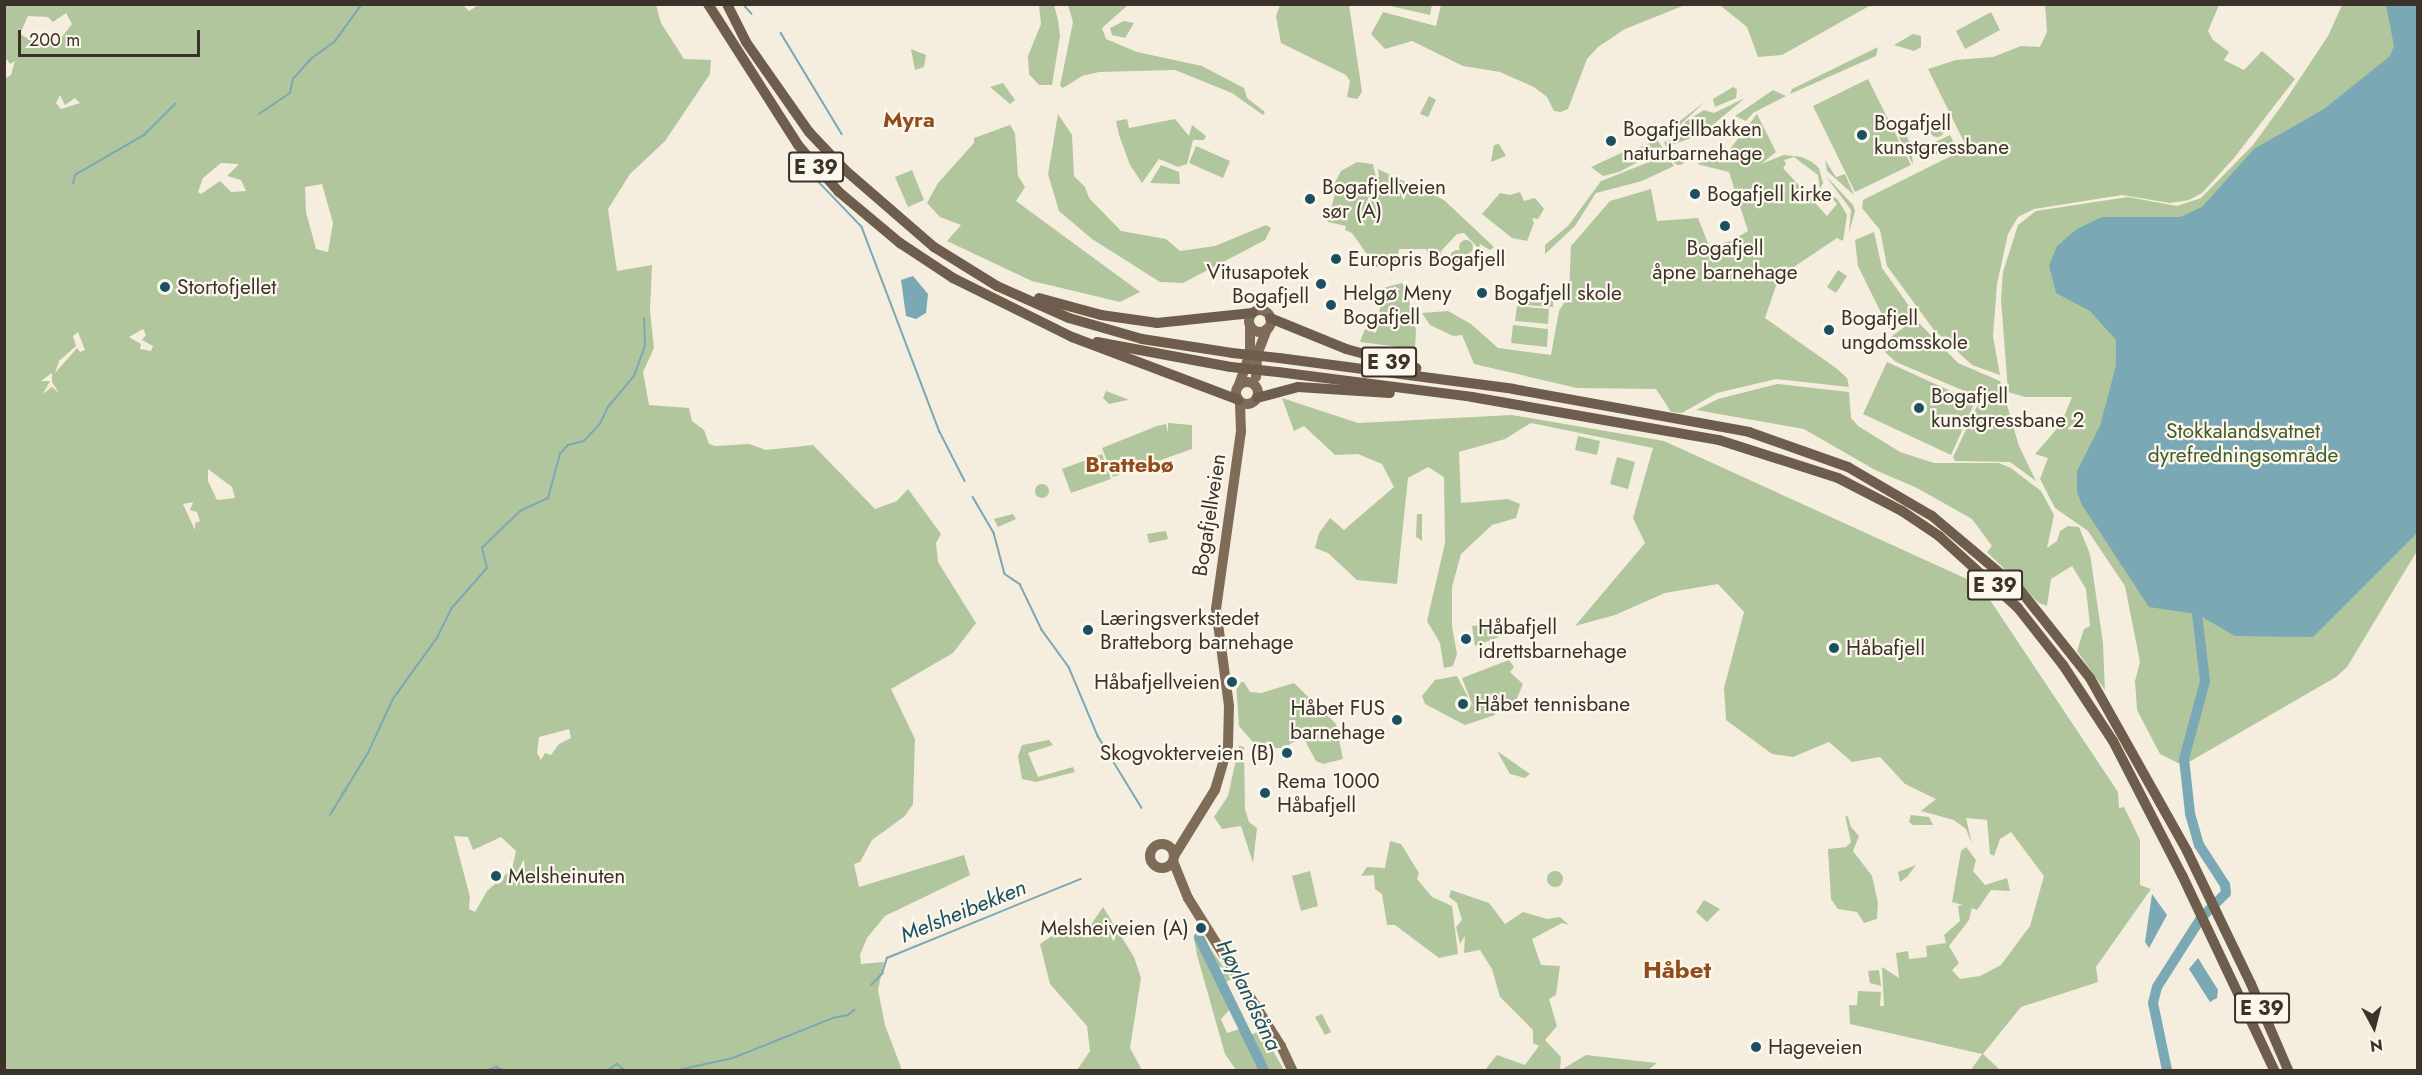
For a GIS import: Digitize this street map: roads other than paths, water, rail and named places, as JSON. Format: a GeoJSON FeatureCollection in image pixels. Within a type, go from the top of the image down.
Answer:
{"type":"FeatureCollection","features":[{"type":"Feature","properties":{"kind":"highway","name":"E 39"},"geometry":{"type":"LineString","coordinates":[[708,4],[783,125],[839,192],[925,260],[1051,326],[1123,359],[1240,401]]}},
{"type":"Feature","properties":{"kind":"highway","name":"E 39"},"geometry":{"type":"LineString","coordinates":[[726,4],[774,84],[833,158],[934,247],[997,286],[1114,333],[1232,353],[1513,388],[1694,419],[1781,441],[1848,467],[1923,510],[1982,555],[2035,607],[2090,678],[2122,730],[2193,864],[2234,947],[2288,1071]]}},
{"type":"Feature","properties":{"kind":"highway","name":"E 39"},"geometry":{"type":"LineString","coordinates":[[997,286],[1076,310],[1138,321],[1157,323],[1252,313]]}},
{"type":"Feature","properties":{"kind":"highway","name":"E 39"},"geometry":{"type":"LineString","coordinates":[[1269,323],[1368,356],[1513,388]]}},
{"type":"Feature","properties":{"kind":"highway","name":"E 39"},"geometry":{"type":"LineString","coordinates":[[1051,326],[1103,344],[1231,367],[1472,397],[1676,431],[1766,452],[1865,491],[1940,536],[1981,571],[2018,608],[2079,687],[2113,741],[2182,875],[2274,1071]]}},
{"type":"Feature","properties":{"kind":"highway","name":"E 39"},"geometry":{"type":"LineString","coordinates":[[1256,396],[1298,387],[1472,397]]}},
{"type":"Feature","properties":{"kind":"main road"},"geometry":{"type":"LineString","coordinates":[[1239,385],[1250,353],[1250,327],[1252,313],[1263,310],[1269,323],[1258,332],[1250,327]]}},
{"type":"Feature","properties":{"kind":"main road","name":"Bogafjellveien"},"geometry":{"type":"LineString","coordinates":[[1241,432],[1256,396],[1257,356],[1269,323]]}},
{"type":"Feature","properties":{"kind":"main road"},"geometry":{"type":"LineString","coordinates":[[1239,385],[1248,382],[1256,396],[1240,401]]}},
{"type":"Feature","properties":{"kind":"main road","name":"Bogafjellveien"},"geometry":{"type":"LineString","coordinates":[[1174,858],[1201,814],[1224,769],[1230,735],[1216,609],[1241,432],[1239,385]]}},
{"type":"Feature","properties":{"kind":"main road","name":"Bogafjellveien"},"geometry":{"type":"LineString","coordinates":[[1163,845],[1173,841],[1201,814]]}},
{"type":"Feature","properties":{"kind":"main road"},"geometry":{"type":"LineString","coordinates":[[1188,898],[1174,858],[1163,845],[1151,854],[1152,861],[1188,898],[1281,1046],[1292,1071]]}},
{"type":"Feature","properties":{"kind":"main road"},"geometry":{"type":"LineString","coordinates":[[1160,868],[1174,858]]}},
{"type":"Feature","properties":{"kind":"water","name":"Stokkalandsvatnet dyrefredningsområde"},"geometry":{"type":"Polygon","coordinates":[[[2386,5],[2417,5],[2417,533],[2313,637],[2235,636],[2197,614],[2149,607],[2082,505],[2077,492],[2077,471],[2100,426],[2116,365],[2116,340],[2090,311],[2056,293],[2049,266],[2057,246],[2077,229],[2102,217],[2180,217],[2202,207],[2254,149],[2324,109],[2390,56],[2394,46],[2386,5]]]}},
{"type":"Feature","properties":{"kind":"water"},"geometry":{"type":"Polygon","coordinates":[[[913,276],[928,294],[926,313],[916,319],[906,316],[901,280],[913,276]]]}},
{"type":"Feature","properties":{"kind":"water"},"geometry":{"type":"Polygon","coordinates":[[[2152,894],[2167,915],[2149,948],[2145,942],[2152,894]]]}},
{"type":"Feature","properties":{"kind":"water"},"geometry":{"type":"Polygon","coordinates":[[[2198,958],[2218,990],[2217,998],[2210,1002],[2189,969],[2198,958]]]}},
{"type":"Feature","properties":{"kind":"waterway"},"geometry":{"type":"LineString","coordinates":[[259,114],[290,93],[293,79],[312,58],[335,41],[362,4]]}},
{"type":"Feature","properties":{"kind":"waterway"},"geometry":{"type":"LineString","coordinates":[[743,4],[752,14]]}},
{"type":"Feature","properties":{"kind":"waterway"},"geometry":{"type":"LineString","coordinates":[[781,33],[842,134]]}},
{"type":"Feature","properties":{"kind":"waterway"},"geometry":{"type":"LineString","coordinates":[[73,184],[75,175],[144,135],[175,104]]}},
{"type":"Feature","properties":{"kind":"waterway"},"geometry":{"type":"LineString","coordinates":[[816,179],[862,227],[940,432],[965,481]]}},
{"type":"Feature","properties":{"kind":"waterway"},"geometry":{"type":"LineString","coordinates":[[330,815],[368,753],[393,699],[437,638],[451,609],[487,568],[482,548],[520,511],[548,498],[560,454],[568,445],[584,441],[600,424],[608,407],[634,376],[645,346],[644,319]]}},
{"type":"Feature","properties":{"kind":"waterway"},"geometry":{"type":"LineString","coordinates":[[973,497],[994,533],[1005,574],[1020,584],[1042,630],[1069,667],[1098,736],[1142,808]]}},
{"type":"Feature","properties":{"kind":"waterway","name":"Høylandsåna"},"geometry":{"type":"LineString","coordinates":[[2167,1070],[2153,1003],[2157,987],[2201,918],[2226,893],[2225,885],[2199,845],[2190,813],[2184,759],[2205,681],[2197,614]]}},
{"type":"Feature","properties":{"kind":"waterway","name":"Melsheibekken"},"geometry":{"type":"LineString","coordinates":[[871,985],[882,974],[887,958],[1081,879]]}},
{"type":"Feature","properties":{"kind":"waterway","name":"Høylandsåna"},"geometry":{"type":"LineString","coordinates":[[1199,937],[1264,1070]]}},
{"type":"Feature","properties":{"kind":"waterway"},"geometry":{"type":"LineString","coordinates":[[678,1070],[733,1058],[833,1018],[848,1015],[854,1010]]}},
{"type":"Feature","properties":{"kind":"waterway"},"geometry":{"type":"LineString","coordinates":[[608,1070],[617,1064],[625,1070]]}},
{"type":"Feature","properties":{"kind":"waterway"},"geometry":{"type":"LineString","coordinates":[[488,1070],[496,1067],[503,1070]]}},
{"type":"Feature","properties":{"kind":"place","name":"Bogafjell kunstgressbane"},"geometry":{"type":"Point","coordinates":[1862,135]}},
{"type":"Feature","properties":{"kind":"place","name":"Bogafjellbakken naturbarnehage"},"geometry":{"type":"Point","coordinates":[1611,141]}},
{"type":"Feature","properties":{"kind":"place","name":"Bogafjell kirke"},"geometry":{"type":"Point","coordinates":[1695,194]}},
{"type":"Feature","properties":{"kind":"place","name":"Bogafjellveien sør (A)"},"geometry":{"type":"Point","coordinates":[1310,199]}},
{"type":"Feature","properties":{"kind":"place","name":"Bogafjell åpne barnehage"},"geometry":{"type":"Point","coordinates":[1725,226]}},
{"type":"Feature","properties":{"kind":"place","name":"Europris Bogafjell"},"geometry":{"type":"Point","coordinates":[1336,259]}},
{"type":"Feature","properties":{"kind":"place","name":"Vitusapotek Bogafjell"},"geometry":{"type":"Point","coordinates":[1321,284]}},
{"type":"Feature","properties":{"kind":"place","name":"Stortofjellet"},"geometry":{"type":"Point","coordinates":[165,287]}},
{"type":"Feature","properties":{"kind":"place","name":"Bogafjell skole"},"geometry":{"type":"Point","coordinates":[1482,293]}},
{"type":"Feature","properties":{"kind":"place","name":"Helgø Meny Bogafjell"},"geometry":{"type":"Point","coordinates":[1331,305]}},
{"type":"Feature","properties":{"kind":"place","name":"Bogafjell ungdomsskole"},"geometry":{"type":"Point","coordinates":[1829,330]}},
{"type":"Feature","properties":{"kind":"place","name":"Bogafjell kunstgressbane 2"},"geometry":{"type":"Point","coordinates":[1919,408]}},
{"type":"Feature","properties":{"kind":"place","name":"Læringsverkstedet Bratteborg barnehage"},"geometry":{"type":"Point","coordinates":[1088,630]}},
{"type":"Feature","properties":{"kind":"place","name":"Håbafjell idrettsbarnehage"},"geometry":{"type":"Point","coordinates":[1466,639]}},
{"type":"Feature","properties":{"kind":"place","name":"Håbafjell"},"geometry":{"type":"Point","coordinates":[1834,648]}},
{"type":"Feature","properties":{"kind":"place","name":"Håbafjellveien"},"geometry":{"type":"Point","coordinates":[1232,682]}},
{"type":"Feature","properties":{"kind":"place","name":"Håbet tennisbane"},"geometry":{"type":"Point","coordinates":[1463,704]}},
{"type":"Feature","properties":{"kind":"place","name":"Håbet FUS barnehage"},"geometry":{"type":"Point","coordinates":[1397,720]}},
{"type":"Feature","properties":{"kind":"place","name":"Skogvokterveien (B)"},"geometry":{"type":"Point","coordinates":[1287,753]}},
{"type":"Feature","properties":{"kind":"place","name":"Rema 1000 Håbafjell"},"geometry":{"type":"Point","coordinates":[1265,793]}},
{"type":"Feature","properties":{"kind":"place","name":"Melsheinuten"},"geometry":{"type":"Point","coordinates":[496,876]}},
{"type":"Feature","properties":{"kind":"place","name":"Melsheiveien (A)"},"geometry":{"type":"Point","coordinates":[1201,928]}},
{"type":"Feature","properties":{"kind":"place","name":"Hageveien"},"geometry":{"type":"Point","coordinates":[1756,1047]}},
{"type":"Feature","properties":{"kind":"district","name":"Myra"},"geometry":{"type":"Point","coordinates":[909,120]}},
{"type":"Feature","properties":{"kind":"district","name":"Brattebø"},"geometry":{"type":"Point","coordinates":[1129,465]}},
{"type":"Feature","properties":{"kind":"district","name":"Håbet"},"geometry":{"type":"Point","coordinates":[1677,970]}}]}
